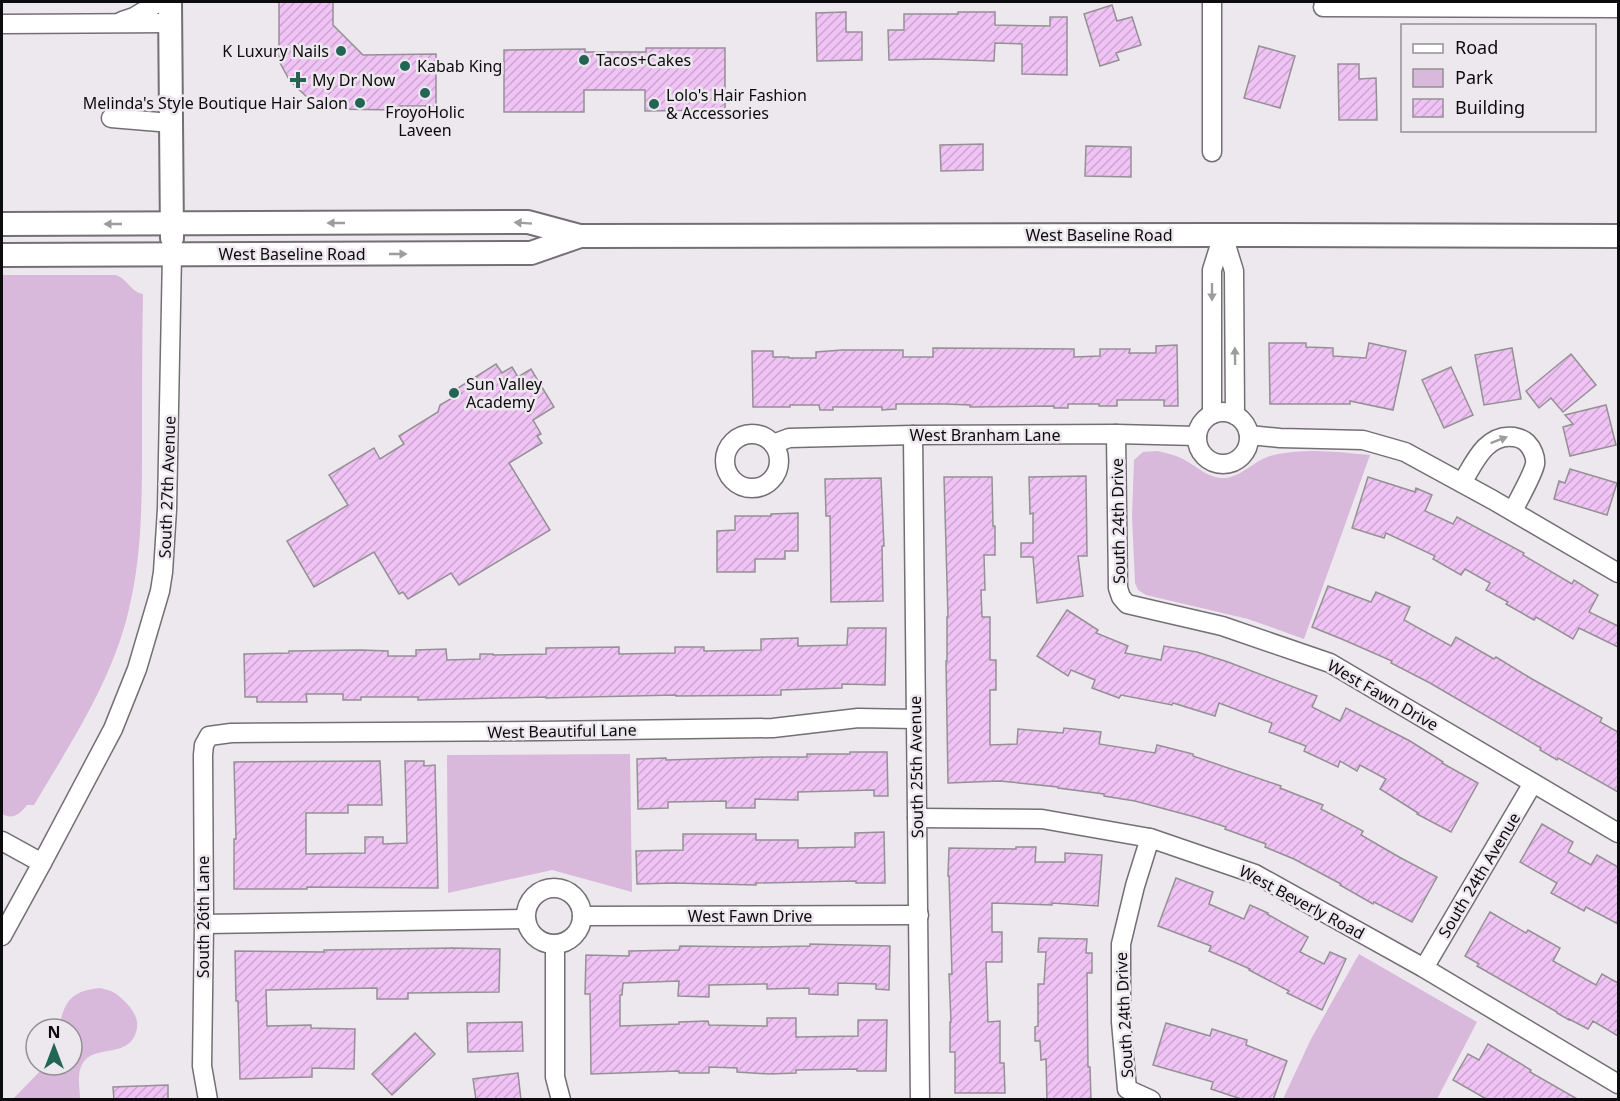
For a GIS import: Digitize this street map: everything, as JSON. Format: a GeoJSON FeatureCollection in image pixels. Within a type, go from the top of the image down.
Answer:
{"type":"FeatureCollection","features":[{"type":"Feature","properties":{"kind":"main road","name":"South 27th Avenue"},"geometry":{"type":"LineString","coordinates":[[170,12],[172,254]]}},
{"type":"Feature","properties":{"kind":"main road","name":"West Baseline Road"},"geometry":{"type":"LineString","coordinates":[[2,224],[528,222],[580,236],[1618,236]]}},
{"type":"Feature","properties":{"kind":"main road","name":"West Baseline Road"},"geometry":{"type":"LineString","coordinates":[[2,255],[531,254],[580,236]]}},
{"type":"Feature","properties":{"kind":"street"},"geometry":{"type":"LineString","coordinates":[[115,23],[134,17],[159,2]]}},
{"type":"Feature","properties":{"kind":"street"},"geometry":{"type":"LineString","coordinates":[[1212,2],[1212,152]]}},
{"type":"Feature","properties":{"kind":"street"},"geometry":{"type":"LineString","coordinates":[[1323,7],[1618,8]]}},
{"type":"Feature","properties":{"kind":"street"},"geometry":{"type":"LineString","coordinates":[[2,24],[115,23],[170,12]]}},
{"type":"Feature","properties":{"kind":"street"},"geometry":{"type":"LineString","coordinates":[[111,118],[171,123]]}},
{"type":"Feature","properties":{"kind":"street"},"geometry":{"type":"LineString","coordinates":[[1212,414],[1212,270],[1223,235]]}},
{"type":"Feature","properties":{"kind":"street"},"geometry":{"type":"LineString","coordinates":[[1223,235],[1234,271],[1235,415]]}},
{"type":"Feature","properties":{"kind":"street","name":"South 27th Avenue"},"geometry":{"type":"LineString","coordinates":[[2,936],[117,719],[137,669],[160,591],[167,509],[172,254]]}},
{"type":"Feature","properties":{"kind":"street"},"geometry":{"type":"LineString","coordinates":[[1224,412],[1235,415],[1247,427],[1249,443],[1245,452],[1240,458],[1224,464],[1207,459],[1198,444],[1197,436],[1202,423],[1212,414],[1224,412]]}},
{"type":"Feature","properties":{"kind":"street","name":"South 24th Drive"},"geometry":{"type":"LineString","coordinates":[[1116,434],[1118,588],[1127,604]]}},
{"type":"Feature","properties":{"kind":"street","name":"West Branham Lane"},"geometry":{"type":"LineString","coordinates":[[773,444],[789,438],[913,435],[1197,436]]}},
{"type":"Feature","properties":{"kind":"street","name":"South 25th Avenue"},"geometry":{"type":"LineString","coordinates":[[913,435],[920,1100]]}},
{"type":"Feature","properties":{"kind":"street"},"geometry":{"type":"LineString","coordinates":[[1249,435],[1363,440],[1405,452],[1513,511],[1618,573]]}},
{"type":"Feature","properties":{"kind":"street"},"geometry":{"type":"LineString","coordinates":[[1462,483],[1490,442],[1500,437],[1520,438],[1534,453],[1535,464],[1513,511]]}},
{"type":"Feature","properties":{"kind":"street","name":"West Fawn Drive"},"geometry":{"type":"LineString","coordinates":[[1127,604],[1222,626],[1330,663],[1618,833]]}},
{"type":"Feature","properties":{"kind":"street","name":"West Beautiful Lane"},"geometry":{"type":"LineString","coordinates":[[209,736],[231,733],[773,728],[858,718],[915,719]]}},
{"type":"Feature","properties":{"kind":"street","name":"South 26th Lane"},"geometry":{"type":"LineString","coordinates":[[208,1100],[202,1066],[203,755],[204,745],[209,736]]}},
{"type":"Feature","properties":{"kind":"street","name":"South 24th Avenue"},"geometry":{"type":"LineString","coordinates":[[1424,968],[1533,783]]}},
{"type":"Feature","properties":{"kind":"street","name":"West Beverly Road"},"geometry":{"type":"LineString","coordinates":[[917,818],[1042,819],[1150,838],[1255,874],[1424,968],[1618,1084]]}},
{"type":"Feature","properties":{"kind":"street","name":"South 24th Drive"},"geometry":{"type":"LineString","coordinates":[[1150,838],[1135,886],[1121,944],[1121,1022],[1127,1089],[1151,1100]]}},
{"type":"Feature","properties":{"kind":"street"},"geometry":{"type":"LineString","coordinates":[[2,841],[42,863]]}},
{"type":"Feature","properties":{"kind":"street"},"geometry":{"type":"LineString","coordinates":[[549,888],[557,888],[572,894],[578,901],[582,916],[577,932],[571,938],[555,944],[536,937],[527,925],[526,910],[534,896],[549,888]]}},
{"type":"Feature","properties":{"kind":"street","name":"West Fawn Drive"},"geometry":{"type":"LineString","coordinates":[[582,916],[919,915]]}},
{"type":"Feature","properties":{"kind":"street"},"geometry":{"type":"LineString","coordinates":[[204,924],[526,919]]}},
{"type":"Feature","properties":{"kind":"street"},"geometry":{"type":"LineString","coordinates":[[555,944],[555,1077],[561,1100]]}},
{"type":"Feature","properties":{"kind":"green space"},"geometry":{"type":"Polygon","coordinates":[[[2,275],[114,275],[122,278],[143,294],[141,508],[139,550],[128,613],[111,664],[75,736],[34,805],[27,805],[13,816],[2,814],[2,275]]]}},
{"type":"Feature","properties":{"kind":"green space"},"geometry":{"type":"Polygon","coordinates":[[[1157,451],[1187,461],[1205,473],[1220,478],[1238,474],[1268,457],[1289,452],[1324,451],[1370,455],[1304,639],[1248,619],[1146,595],[1138,590],[1135,583],[1132,516],[1134,460],[1143,452],[1157,451]]]}},
{"type":"Feature","properties":{"kind":"green space"},"geometry":{"type":"Polygon","coordinates":[[[630,754],[632,892],[552,870],[448,893],[447,755],[630,754]]]}},
{"type":"Feature","properties":{"kind":"green space"},"geometry":{"type":"Polygon","coordinates":[[[1359,954],[1477,1022],[1437,1099],[1283,1099],[1311,1039],[1359,954]]]}},
{"type":"Feature","properties":{"kind":"green space"},"geometry":{"type":"Polygon","coordinates":[[[100,988],[118,995],[133,1011],[137,1028],[127,1045],[93,1055],[84,1062],[84,1017],[62,1017],[71,999],[90,989],[100,988]]]}},
{"type":"Feature","properties":{"kind":"green space"},"geometry":{"type":"Polygon","coordinates":[[[34,1077],[79,1077],[80,1099],[13,1099],[34,1077]]]}},
{"type":"Feature","properties":{"kind":"building"},"geometry":{"type":"Polygon","coordinates":[[[279,2],[333,2],[333,25],[363,55],[436,54],[436,106],[400,106],[400,110],[328,109],[308,98],[290,81],[279,61],[279,2]]]}},
{"type":"Feature","properties":{"kind":"building"},"geometry":{"type":"Polygon","coordinates":[[[1112,5],[1117,21],[1132,17],[1141,45],[1116,53],[1119,60],[1100,66],[1084,14],[1112,5]]]}},
{"type":"Feature","properties":{"kind":"building"},"geometry":{"type":"Polygon","coordinates":[[[846,12],[846,32],[862,32],[862,60],[817,61],[816,13],[846,12]]]}},
{"type":"Feature","properties":{"kind":"building"},"geometry":{"type":"Polygon","coordinates":[[[958,12],[995,12],[995,25],[1050,26],[1050,17],[1067,17],[1067,75],[1022,74],[1022,44],[995,43],[994,61],[889,60],[888,30],[904,30],[904,14],[958,14],[958,12]]]}},
{"type":"Feature","properties":{"kind":"building"},"geometry":{"type":"Polygon","coordinates":[[[1259,46],[1295,56],[1280,108],[1244,98],[1259,46]]]}},
{"type":"Feature","properties":{"kind":"building"},"geometry":{"type":"Polygon","coordinates":[[[646,48],[725,48],[725,110],[645,111],[645,90],[584,90],[584,112],[504,112],[504,50],[585,49],[585,52],[646,52],[646,48]]]}},
{"type":"Feature","properties":{"kind":"building"},"geometry":{"type":"Polygon","coordinates":[[[1338,64],[1359,64],[1359,79],[1376,78],[1377,120],[1339,120],[1338,64]]]}},
{"type":"Feature","properties":{"kind":"building"},"geometry":{"type":"Polygon","coordinates":[[[983,144],[983,170],[941,171],[940,145],[983,144]]]}},
{"type":"Feature","properties":{"kind":"building"},"geometry":{"type":"Polygon","coordinates":[[[1086,146],[1131,147],[1131,177],[1085,176],[1086,146]]]}},
{"type":"Feature","properties":{"kind":"building"},"geometry":{"type":"Polygon","coordinates":[[[1269,343],[1306,343],[1306,347],[1333,348],[1333,356],[1366,358],[1369,343],[1406,351],[1393,410],[1350,401],[1350,404],[1270,404],[1269,343]]]}},
{"type":"Feature","properties":{"kind":"building"},"geometry":{"type":"Polygon","coordinates":[[[1177,345],[1178,406],[1164,406],[1164,400],[1117,400],[1117,406],[1068,404],[1068,408],[1054,408],[1054,406],[970,407],[970,405],[945,404],[896,404],[896,409],[882,410],[882,407],[833,407],[833,410],[820,410],[819,405],[753,407],[752,351],[773,351],[773,357],[816,358],[816,352],[842,350],[903,350],[903,357],[933,357],[933,348],[1074,349],[1074,357],[1100,356],[1100,349],[1130,349],[1129,353],[1156,353],[1156,346],[1177,345]]]}},
{"type":"Feature","properties":{"kind":"building"},"geometry":{"type":"Polygon","coordinates":[[[1512,348],[1521,399],[1484,405],[1475,355],[1512,348]]]}},
{"type":"Feature","properties":{"kind":"building"},"geometry":{"type":"Polygon","coordinates":[[[1571,354],[1596,385],[1563,412],[1551,398],[1539,408],[1526,391],[1571,354]]]}},
{"type":"Feature","properties":{"kind":"building"},"geometry":{"type":"Polygon","coordinates":[[[496,364],[502,373],[512,367],[518,377],[531,369],[554,407],[533,420],[541,434],[537,436],[542,443],[509,463],[550,530],[459,585],[451,573],[408,599],[403,592],[399,594],[374,552],[314,587],[287,541],[348,505],[329,475],[374,448],[380,459],[404,444],[399,436],[438,412],[440,405],[461,393],[458,388],[496,364]]]}},
{"type":"Feature","properties":{"kind":"building"},"geometry":{"type":"Polygon","coordinates":[[[1451,367],[1473,415],[1444,428],[1422,380],[1451,367]]]}},
{"type":"Feature","properties":{"kind":"building"},"geometry":{"type":"Polygon","coordinates":[[[1606,405],[1616,445],[1570,456],[1563,427],[1573,424],[1565,415],[1606,405]]]}},
{"type":"Feature","properties":{"kind":"building"},"geometry":{"type":"Polygon","coordinates":[[[1570,469],[1617,483],[1607,515],[1554,499],[1559,481],[1565,483],[1570,469]]]}},
{"type":"Feature","properties":{"kind":"building"},"geometry":{"type":"Polygon","coordinates":[[[1086,476],[1087,556],[1078,556],[1083,596],[1037,603],[1033,557],[1021,557],[1021,543],[1033,543],[1033,513],[1030,514],[1029,477],[1086,476]]]}},
{"type":"Feature","properties":{"kind":"building"},"geometry":{"type":"Polygon","coordinates":[[[944,477],[992,477],[995,555],[984,555],[985,590],[981,590],[982,617],[990,617],[990,660],[996,660],[996,690],[990,690],[990,745],[1017,744],[1018,729],[1063,733],[1064,728],[1101,732],[1099,744],[1155,753],[1157,745],[1193,754],[1193,756],[1281,786],[1280,788],[1323,805],[1321,809],[1363,831],[1361,835],[1437,877],[1412,922],[1374,902],[1373,904],[1294,859],[1265,847],[1266,844],[1195,817],[1135,801],[1104,796],[1104,794],[1058,787],[1000,781],[948,783],[946,661],[948,617],[944,477]]]}},
{"type":"Feature","properties":{"kind":"building"},"geometry":{"type":"Polygon","coordinates":[[[1368,477],[1415,492],[1416,488],[1432,495],[1425,511],[1453,524],[1457,517],[1524,553],[1523,555],[1572,584],[1574,580],[1598,595],[1589,612],[1618,626],[1618,647],[1579,628],[1573,639],[1536,617],[1534,620],[1506,604],[1508,602],[1486,590],[1490,583],[1465,569],[1461,575],[1433,559],[1435,556],[1386,533],[1384,538],[1352,528],[1368,477]]]}},
{"type":"Feature","properties":{"kind":"building"},"geometry":{"type":"Polygon","coordinates":[[[881,478],[884,546],[882,546],[883,601],[831,602],[830,516],[826,516],[825,479],[881,478]]]}},
{"type":"Feature","properties":{"kind":"building"},"geometry":{"type":"Polygon","coordinates":[[[798,513],[798,551],[785,551],[785,559],[755,559],[755,572],[717,572],[717,531],[735,530],[735,516],[798,513]]]}},
{"type":"Feature","properties":{"kind":"building"},"geometry":{"type":"Polygon","coordinates":[[[1328,586],[1371,602],[1376,592],[1410,607],[1404,620],[1451,646],[1456,637],[1494,659],[1496,657],[1602,718],[1600,722],[1618,732],[1618,792],[1558,758],[1557,760],[1540,750],[1541,748],[1430,683],[1391,663],[1392,661],[1312,627],[1328,586]]]}},
{"type":"Feature","properties":{"kind":"building"},"geometry":{"type":"Polygon","coordinates":[[[1067,610],[1098,630],[1096,633],[1128,646],[1125,653],[1161,660],[1164,646],[1197,652],[1317,696],[1312,707],[1340,721],[1346,708],[1410,741],[1442,763],[1478,783],[1451,832],[1417,814],[1380,789],[1386,779],[1360,765],[1357,771],[1340,761],[1338,767],[1304,751],[1306,746],[1269,732],[1272,723],[1219,703],[1215,716],[1173,703],[1172,705],[1121,695],[1119,698],[1092,688],[1095,680],[1071,670],[1068,676],[1037,656],[1067,610]]]}},
{"type":"Feature","properties":{"kind":"building"},"geometry":{"type":"Polygon","coordinates":[[[848,628],[886,628],[885,685],[842,684],[842,688],[781,690],[781,695],[418,700],[418,697],[361,697],[361,700],[343,700],[343,694],[306,694],[307,702],[257,702],[257,697],[245,697],[244,654],[360,650],[388,651],[388,656],[416,656],[416,650],[446,649],[447,660],[480,659],[480,654],[546,654],[546,648],[619,647],[619,654],[675,653],[675,647],[704,647],[704,651],[761,650],[761,639],[798,638],[798,646],[847,645],[848,628]]]}},
{"type":"Feature","properties":{"kind":"building"},"geometry":{"type":"Polygon","coordinates":[[[850,752],[887,752],[888,796],[874,796],[874,790],[798,792],[798,800],[755,799],[755,808],[726,808],[726,801],[668,802],[668,808],[638,809],[637,759],[807,757],[807,754],[850,754],[850,752]]]}},
{"type":"Feature","properties":{"kind":"building"},"geometry":{"type":"Polygon","coordinates":[[[380,761],[382,805],[348,805],[348,813],[306,813],[306,854],[365,853],[365,837],[383,837],[383,844],[407,843],[405,761],[424,761],[424,766],[435,765],[438,888],[234,889],[234,839],[236,839],[234,762],[380,761]]]}},
{"type":"Feature","properties":{"kind":"building"},"geometry":{"type":"Polygon","coordinates":[[[1542,824],[1573,842],[1568,852],[1591,865],[1597,855],[1618,867],[1618,924],[1586,907],[1584,911],[1551,893],[1557,883],[1520,862],[1542,824]]]}},
{"type":"Feature","properties":{"kind":"building"},"geometry":{"type":"Polygon","coordinates":[[[884,832],[885,883],[856,883],[856,881],[756,883],[756,885],[637,884],[636,851],[683,850],[683,834],[756,834],[756,840],[798,840],[798,848],[855,847],[855,833],[884,832]]]}},
{"type":"Feature","properties":{"kind":"building"},"geometry":{"type":"Polygon","coordinates":[[[1016,847],[1036,847],[1035,862],[1065,862],[1065,853],[1102,855],[1098,906],[992,903],[992,932],[1002,932],[1002,962],[986,962],[988,1022],[1000,1021],[1000,1063],[1004,1063],[1005,1093],[955,1093],[955,1052],[950,1052],[949,974],[952,974],[949,848],[1016,849],[1016,847]]]}},
{"type":"Feature","properties":{"kind":"building"},"geometry":{"type":"Polygon","coordinates":[[[1176,878],[1213,892],[1209,904],[1244,919],[1250,905],[1268,913],[1308,937],[1300,952],[1324,964],[1330,952],[1346,959],[1322,1010],[1287,993],[1289,991],[1250,969],[1209,951],[1211,946],[1158,926],[1176,878]]]}},
{"type":"Feature","properties":{"kind":"building"},"geometry":{"type":"Polygon","coordinates":[[[1490,912],[1526,933],[1528,930],[1560,948],[1553,961],[1596,985],[1602,974],[1618,983],[1618,1036],[1593,1021],[1588,1029],[1569,1020],[1477,966],[1479,964],[1465,956],[1490,912]]]}},
{"type":"Feature","properties":{"kind":"building"},"geometry":{"type":"Polygon","coordinates":[[[1039,938],[1087,939],[1086,953],[1092,953],[1092,973],[1087,973],[1088,1067],[1090,1067],[1091,1100],[1047,1100],[1046,1059],[1041,1060],[1040,1041],[1035,1041],[1035,1027],[1038,1026],[1038,984],[1044,984],[1046,952],[1038,952],[1039,938]]]}},
{"type":"Feature","properties":{"kind":"building"},"geometry":{"type":"Polygon","coordinates":[[[810,944],[890,946],[889,990],[876,989],[876,984],[838,983],[838,995],[809,994],[809,988],[767,989],[767,984],[709,985],[709,997],[678,996],[679,981],[623,983],[622,995],[620,995],[620,1026],[708,1021],[709,1025],[767,1026],[767,1018],[796,1018],[796,1037],[858,1036],[858,1020],[887,1020],[886,1071],[796,1070],[796,1073],[769,1074],[737,1072],[737,1068],[709,1067],[709,1073],[679,1073],[679,1071],[591,1074],[590,994],[585,994],[586,955],[629,956],[629,951],[679,950],[680,946],[757,947],[810,946],[810,944]]]}},
{"type":"Feature","properties":{"kind":"building"},"geometry":{"type":"Polygon","coordinates":[[[500,949],[499,992],[408,993],[408,999],[377,999],[377,988],[266,990],[267,1026],[311,1025],[311,1028],[355,1029],[354,1069],[312,1068],[312,1077],[240,1079],[235,951],[324,952],[324,950],[500,949]]]}},
{"type":"Feature","properties":{"kind":"building"},"geometry":{"type":"Polygon","coordinates":[[[522,1022],[523,1051],[468,1052],[467,1023],[522,1022]]]}},
{"type":"Feature","properties":{"kind":"building"},"geometry":{"type":"Polygon","coordinates":[[[1166,1023],[1210,1036],[1212,1029],[1247,1040],[1246,1045],[1287,1061],[1273,1100],[1244,1100],[1211,1089],[1213,1082],[1153,1065],[1166,1023]]]}},
{"type":"Feature","properties":{"kind":"building"},"geometry":{"type":"Polygon","coordinates":[[[415,1033],[435,1054],[392,1095],[372,1074],[415,1033]]]}},
{"type":"Feature","properties":{"kind":"building"},"geometry":{"type":"Polygon","coordinates":[[[1488,1044],[1531,1070],[1530,1072],[1579,1100],[1488,1100],[1453,1080],[1468,1054],[1479,1060],[1488,1044]]]}},
{"type":"Feature","properties":{"kind":"building"},"geometry":{"type":"Polygon","coordinates":[[[518,1073],[521,1100],[476,1100],[473,1079],[518,1073]]]}},
{"type":"Feature","properties":{"kind":"building"},"geometry":{"type":"Polygon","coordinates":[[[168,1085],[168,1100],[114,1100],[113,1087],[168,1085]]]}},
{"type":"Feature","properties":{"kind":"place","name":"K Luxury Nails"},"geometry":{"type":"Point","coordinates":[341,51]}},
{"type":"Feature","properties":{"kind":"place","name":"Tacos+Cakes"},"geometry":{"type":"Point","coordinates":[584,60]}},
{"type":"Feature","properties":{"kind":"place","name":"Kabab King"},"geometry":{"type":"Point","coordinates":[405,66]}},
{"type":"Feature","properties":{"kind":"place","name":"My Dr Now"},"geometry":{"type":"Point","coordinates":[298,80]}},
{"type":"Feature","properties":{"kind":"place","name":"FroyoHolic Laveen"},"geometry":{"type":"Point","coordinates":[425,93]}},
{"type":"Feature","properties":{"kind":"place","name":"Melinda's Style Boutique Hair Salon"},"geometry":{"type":"Point","coordinates":[360,103]}},
{"type":"Feature","properties":{"kind":"place","name":"Lolo's Hair Fashion & Accessories"},"geometry":{"type":"Point","coordinates":[654,104]}},
{"type":"Feature","properties":{"kind":"place","name":"Sun Valley Academy"},"geometry":{"type":"Point","coordinates":[454,393]}}]}
